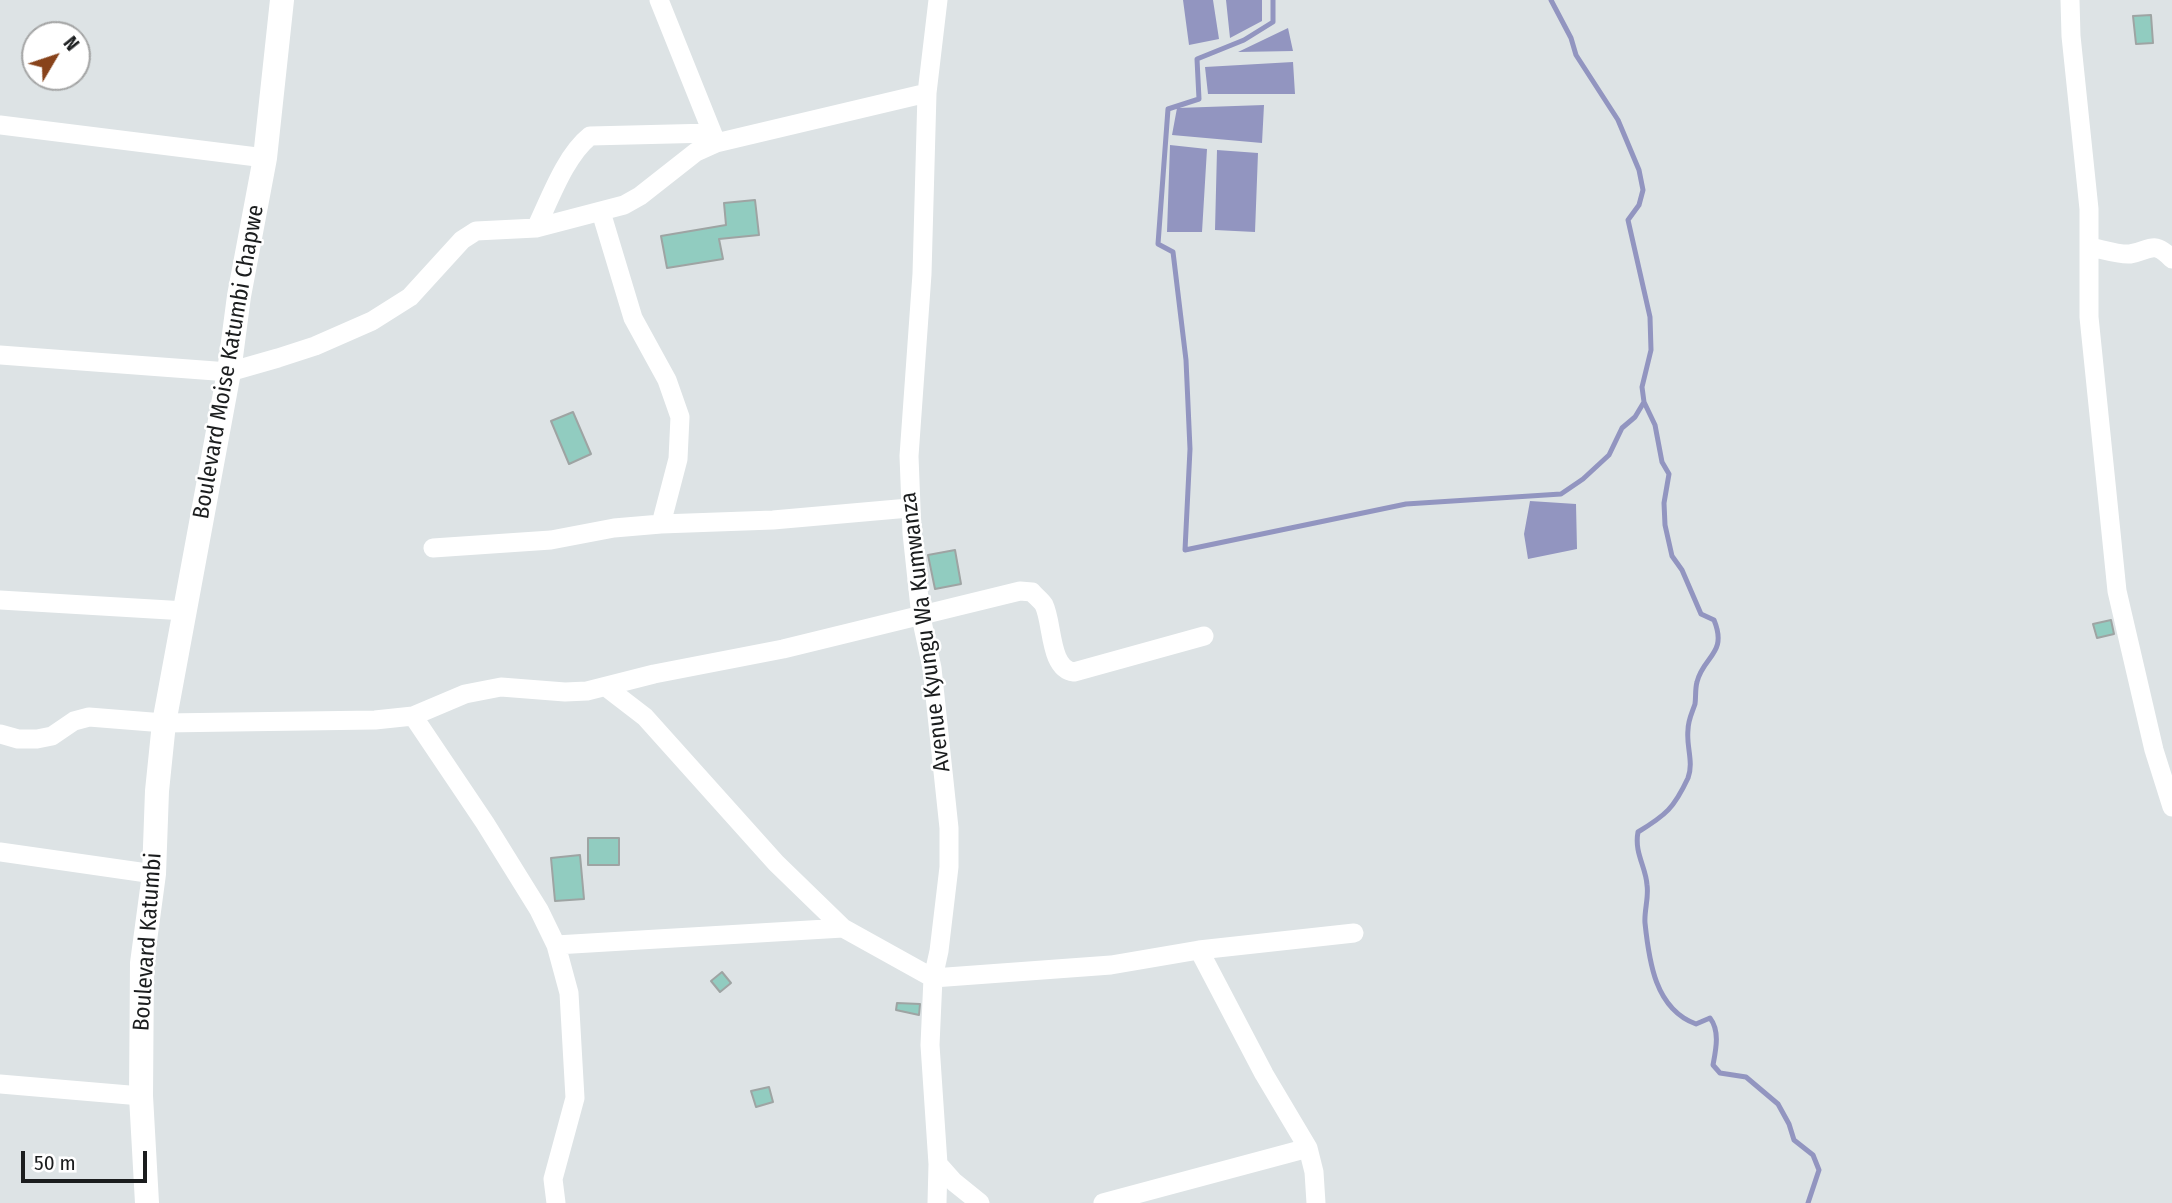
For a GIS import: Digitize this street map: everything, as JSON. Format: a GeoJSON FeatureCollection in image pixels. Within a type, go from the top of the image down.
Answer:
{"type":"FeatureCollection","features":[{"type":"Feature","properties":{"kind":"street","name":"Boulevard Moise Katumbi Chapwe"},"geometry":{"type":"LineString","coordinates":[[164,723],[229,372],[239,296],[265,159],[282,0]]}},
{"type":"Feature","properties":{"kind":"street"},"geometry":{"type":"LineString","coordinates":[[659,0],[714,138]]}},
{"type":"Feature","properties":{"kind":"street","name":"Avenue Kyungu Wa Kumwanza"},"geometry":{"type":"LineString","coordinates":[[937,1203],[938,1164],[930,1067],[933,978],[949,867],[949,828],[932,668],[921,617],[909,509],[909,456],[922,274],[928,93],[938,0]]}},
{"type":"Feature","properties":{"kind":"street"},"geometry":{"type":"LineString","coordinates":[[2070,0],[2071,36],[2089,209],[2090,328],[2117,591],[2154,750],[2172,807]]}},
{"type":"Feature","properties":{"kind":"street"},"geometry":{"type":"LineString","coordinates":[[536,228],[572,156],[590,136],[714,138],[928,93]]}},
{"type":"Feature","properties":{"kind":"street"},"geometry":{"type":"LineString","coordinates":[[0,125],[265,159]]}},
{"type":"Feature","properties":{"kind":"street"},"geometry":{"type":"LineString","coordinates":[[0,355],[229,372],[315,346],[373,321],[410,297],[462,240],[476,231],[536,228],[624,205],[640,196],[714,138]]}},
{"type":"Feature","properties":{"kind":"street"},"geometry":{"type":"LineString","coordinates":[[601,212],[633,318],[667,380],[680,417],[678,459],[661,524]]}},
{"type":"Feature","properties":{"kind":"street"},"geometry":{"type":"LineString","coordinates":[[2090,247],[2130,254],[2153,247],[2162,250],[2172,259]]}},
{"type":"Feature","properties":{"kind":"street"},"geometry":{"type":"LineString","coordinates":[[433,548],[551,540],[614,528],[661,524],[774,520],[909,509]]}},
{"type":"Feature","properties":{"kind":"street"},"geometry":{"type":"LineString","coordinates":[[0,734],[37,740],[52,736],[74,721],[89,717],[164,723],[375,720],[413,716],[465,694],[501,687],[565,692],[606,687],[921,617],[1020,591],[1032,592],[1044,605],[1058,657],[1063,668],[1074,672],[1204,636]]}},
{"type":"Feature","properties":{"kind":"street"},"geometry":{"type":"LineString","coordinates":[[0,600],[186,611]]}},
{"type":"Feature","properties":{"kind":"street"},"geometry":{"type":"LineString","coordinates":[[635,679],[645,717]]}},
{"type":"Feature","properties":{"kind":"street"},"geometry":{"type":"LineString","coordinates":[[606,687],[645,717],[776,863],[842,928],[933,978],[1111,965],[1199,950],[1354,933]]}},
{"type":"Feature","properties":{"kind":"street"},"geometry":{"type":"LineString","coordinates":[[413,716],[505,855],[539,910],[556,945],[569,993],[575,1098],[553,1179],[556,1203]]}},
{"type":"Feature","properties":{"kind":"street","name":"Boulevard Katumbi"},"geometry":{"type":"LineString","coordinates":[[147,1203],[141,1096],[142,962],[154,874],[157,791],[164,723]]}},
{"type":"Feature","properties":{"kind":"street"},"geometry":{"type":"LineString","coordinates":[[0,852],[154,874]]}},
{"type":"Feature","properties":{"kind":"street"},"geometry":{"type":"LineString","coordinates":[[556,945],[842,928]]}},
{"type":"Feature","properties":{"kind":"street"},"geometry":{"type":"LineString","coordinates":[[1199,950],[1258,1063],[1308,1148],[1314,1172],[1316,1203]]}},
{"type":"Feature","properties":{"kind":"street"},"geometry":{"type":"LineString","coordinates":[[0,1084],[141,1096]]}},
{"type":"Feature","properties":{"kind":"street"},"geometry":{"type":"LineString","coordinates":[[1103,1203],[1308,1148]]}},
{"type":"Feature","properties":{"kind":"street"},"geometry":{"type":"LineString","coordinates":[[938,1164],[954,1182],[981,1203]]}},
{"type":"Feature","properties":{"kind":"water"},"geometry":{"type":"Polygon","coordinates":[[[1183,0],[1213,0],[1219,39],[1189,45],[1183,0]]]}},
{"type":"Feature","properties":{"kind":"water"},"geometry":{"type":"Polygon","coordinates":[[[1226,0],[1262,0],[1262,21],[1230,38],[1226,0]]]}},
{"type":"Feature","properties":{"kind":"water"},"geometry":{"type":"Polygon","coordinates":[[[1288,28],[1293,51],[1238,52],[1288,28]]]}},
{"type":"Feature","properties":{"kind":"water"},"geometry":{"type":"Polygon","coordinates":[[[1293,62],[1295,94],[1208,94],[1205,67],[1293,62]]]}},
{"type":"Feature","properties":{"kind":"water"},"geometry":{"type":"Polygon","coordinates":[[[1264,105],[1262,143],[1172,135],[1177,108],[1264,105]]]}},
{"type":"Feature","properties":{"kind":"water"},"geometry":{"type":"Polygon","coordinates":[[[1170,145],[1207,149],[1202,232],[1167,232],[1170,145]]]}},
{"type":"Feature","properties":{"kind":"water"},"geometry":{"type":"Polygon","coordinates":[[[1217,150],[1258,153],[1255,232],[1215,230],[1217,150]]]}},
{"type":"Feature","properties":{"kind":"water"},"geometry":{"type":"Polygon","coordinates":[[[1530,501],[1576,504],[1577,549],[1528,559],[1524,534],[1530,501]]]}},
{"type":"Feature","properties":{"kind":"building"},"geometry":{"type":"Polygon","coordinates":[[[2151,15],[2153,43],[2136,44],[2133,16],[2151,15]]]}},
{"type":"Feature","properties":{"kind":"building"},"geometry":{"type":"Polygon","coordinates":[[[755,200],[759,235],[719,239],[723,259],[667,268],[661,236],[726,225],[724,203],[755,200]]]}},
{"type":"Feature","properties":{"kind":"building"},"geometry":{"type":"Polygon","coordinates":[[[573,412],[591,454],[569,464],[551,421],[573,412]]]}},
{"type":"Feature","properties":{"kind":"building"},"geometry":{"type":"Polygon","coordinates":[[[955,550],[961,584],[935,589],[928,555],[955,550]]]}},
{"type":"Feature","properties":{"kind":"building"},"geometry":{"type":"Polygon","coordinates":[[[2111,620],[2114,634],[2097,638],[2093,624],[2111,620]]]}},
{"type":"Feature","properties":{"kind":"building"},"geometry":{"type":"Polygon","coordinates":[[[588,838],[619,838],[619,865],[588,865],[588,838]]]}},
{"type":"Feature","properties":{"kind":"building"},"geometry":{"type":"Polygon","coordinates":[[[580,855],[584,899],[555,901],[551,858],[580,855]]]}},
{"type":"Feature","properties":{"kind":"building"},"geometry":{"type":"Polygon","coordinates":[[[722,972],[731,983],[720,992],[711,981],[722,972]]]}},
{"type":"Feature","properties":{"kind":"building"},"geometry":{"type":"Polygon","coordinates":[[[897,1003],[920,1004],[919,1015],[896,1010],[897,1003]]]}},
{"type":"Feature","properties":{"kind":"building"},"geometry":{"type":"Polygon","coordinates":[[[769,1087],[773,1102],[756,1107],[751,1091],[769,1087]]]}},
{"type":"Feature","properties":{"kind":"waterway"},"geometry":{"type":"LineString","coordinates":[[1273,0],[1273,22],[1244,40],[1197,59],[1199,99],[1168,109],[1158,244],[1173,252],[1186,360],[1190,449],[1185,550],[1406,504],[1561,494],[1583,479],[1609,455],[1622,428],[1635,417],[1644,402]]}},
{"type":"Feature","properties":{"kind":"waterway"},"geometry":{"type":"LineString","coordinates":[[1551,0],[1571,38],[1576,55],[1618,120],[1639,170],[1643,190],[1639,205],[1628,220],[1650,317],[1651,350],[1642,387],[1644,402],[1655,425],[1662,462],[1669,474],[1664,503],[1665,525],[1672,556],[1682,570],[1701,614],[1714,620],[1718,631],[1716,648],[1700,673],[1696,685],[1695,704],[1688,726],[1688,778],[1668,810],[1638,832],[1639,853],[1647,885],[1645,923],[1652,968],[1663,995],[1682,1017],[1696,1024],[1710,1018],[1716,1034],[1713,1065],[1720,1073],[1746,1077],[1778,1104],[1794,1140],[1813,1155],[1819,1170],[1808,1203]]}}]}
